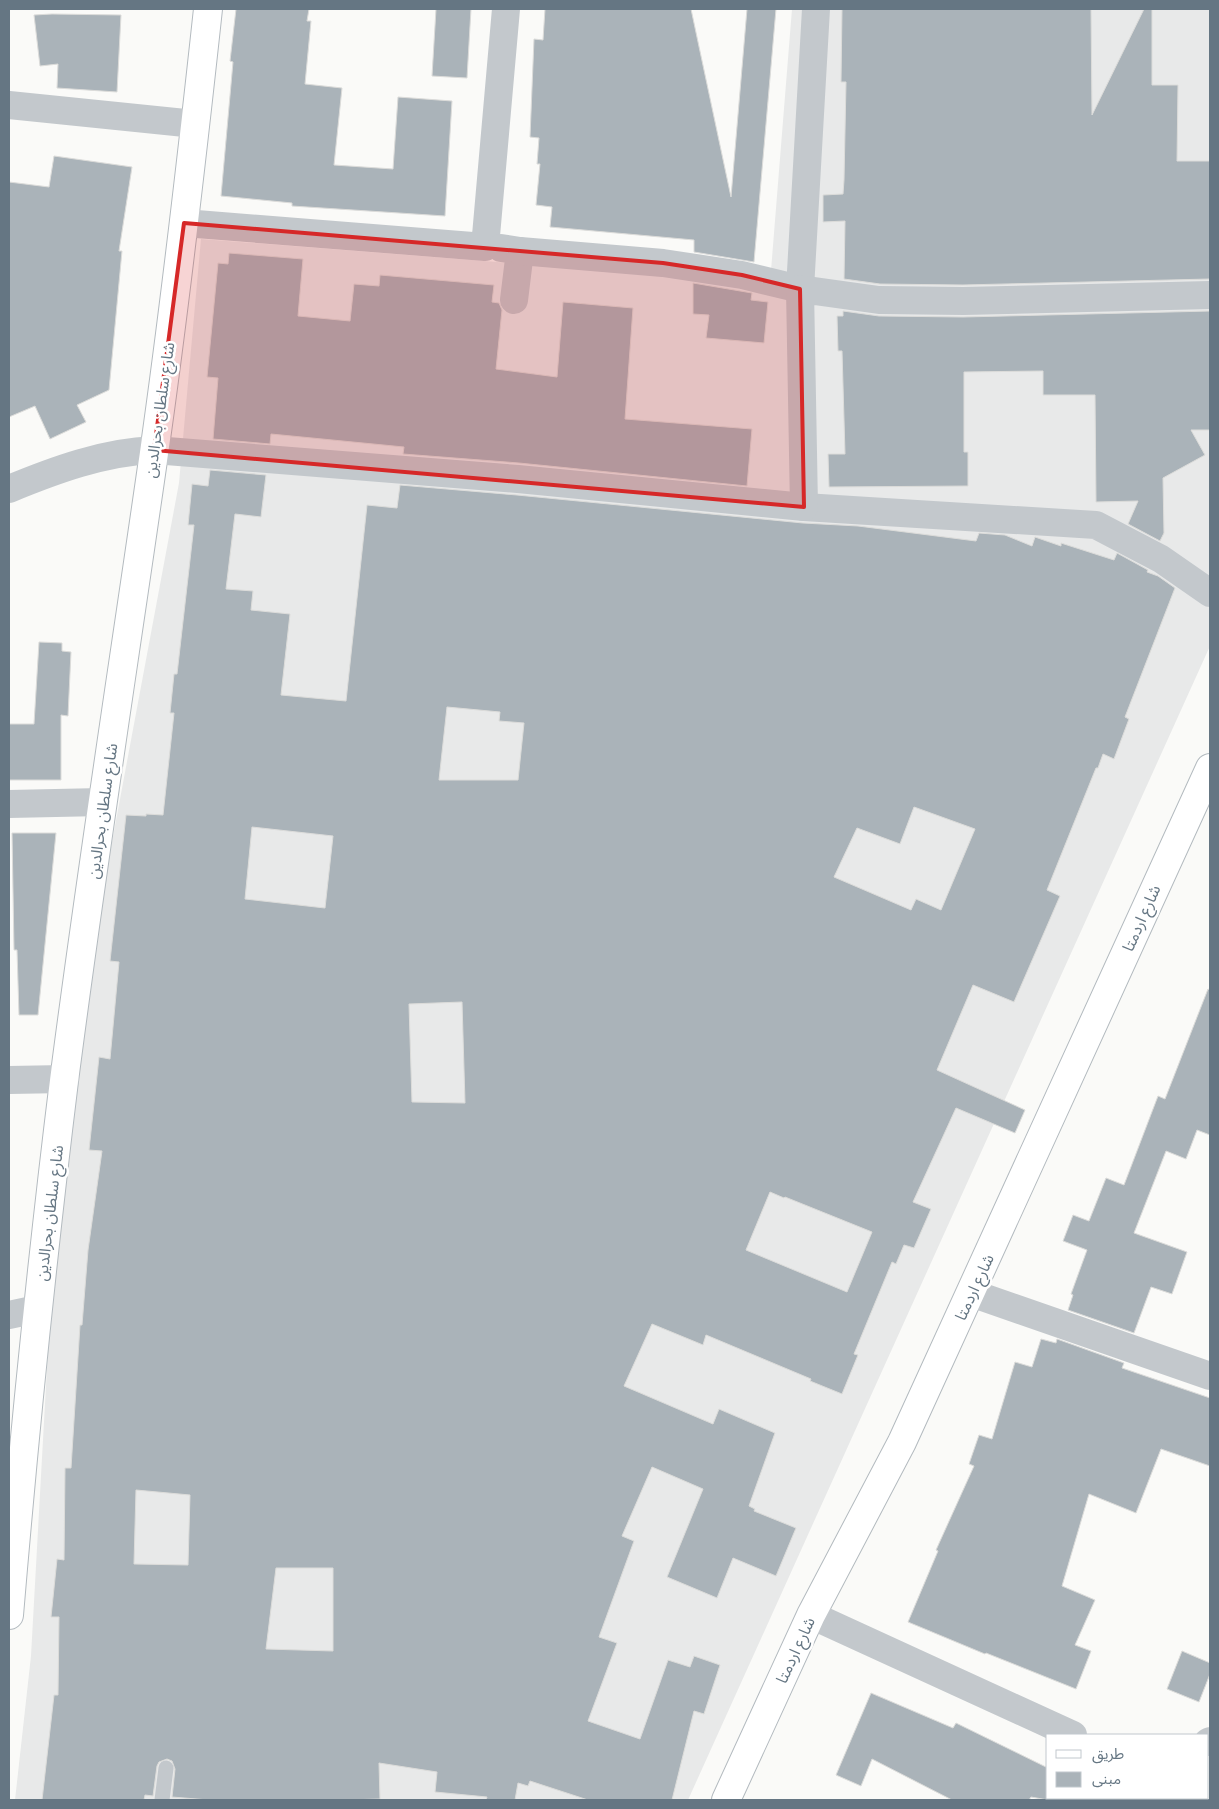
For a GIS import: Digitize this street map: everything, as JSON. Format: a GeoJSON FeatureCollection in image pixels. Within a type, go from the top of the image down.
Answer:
{"type":"FeatureCollection","features":[{"type":"Feature","properties":{"kind":"street","name":"شارع سلطان بحرالدين"},"geometry":{"type":"LineString","coordinates":[[9,1615],[37,1310],[65,1079],[102,802],[154,450],[184,223],[208,9]]}},
{"type":"Feature","properties":{"kind":"street"},"geometry":{"type":"LineString","coordinates":[[485,247],[506,9]]}},
{"type":"Feature","properties":{"kind":"street"},"geometry":{"type":"LineString","coordinates":[[804,507],[800,289],[816,9]]}},
{"type":"Feature","properties":{"kind":"street"},"geometry":{"type":"LineString","coordinates":[[9,105],[195,124]]}},
{"type":"Feature","properties":{"kind":"street"},"geometry":{"type":"LineString","coordinates":[[184,223],[663,263],[742,275],[800,289],[879,300],[944,301],[1210,295]]}},
{"type":"Feature","properties":{"kind":"street"},"geometry":{"type":"LineString","coordinates":[[514,300],[520,251]]}},
{"type":"Feature","properties":{"kind":"street"},"geometry":{"type":"LineString","coordinates":[[9,489],[40,476],[104,456],[154,450],[518,479],[804,507],[1096,525],[1161,558],[1210,593]]}},
{"type":"Feature","properties":{"kind":"street","name":"شارع اردمتا"},"geometry":{"type":"LineString","coordinates":[[726,1800],[811,1615],[902,1442],[1210,768]]}},
{"type":"Feature","properties":{"kind":"street"},"geometry":{"type":"LineString","coordinates":[[9,804],[102,802]]}},
{"type":"Feature","properties":{"kind":"street"},"geometry":{"type":"LineString","coordinates":[[9,1080],[65,1079]]}},
{"type":"Feature","properties":{"kind":"street"},"geometry":{"type":"LineString","coordinates":[[971,1293],[1210,1376]]}},
{"type":"Feature","properties":{"kind":"street"},"geometry":{"type":"LineString","coordinates":[[9,1315],[37,1310]]}},
{"type":"Feature","properties":{"kind":"street"},"geometry":{"type":"LineString","coordinates":[[811,1615],[1071,1734]]}},
{"type":"Feature","properties":{"kind":"lane"},"geometry":{"type":"LineString","coordinates":[[162,1800],[166,1768]]}},
{"type":"Feature","properties":{"kind":"highlighted area"},"geometry":{"type":"Polygon","coordinates":[[[184,223],[663,263],[742,275],[800,289],[804,507],[154,450],[184,223]]]}},
{"type":"Feature","properties":{"kind":"shaded area"},"geometry":{"type":"Polygon","coordinates":[[[792,9],[1210,9],[1210,646],[688,1800],[15,1800],[31,1656],[55,1224],[81,1008],[179,483],[201,239],[770,283],[792,9]]]}},
{"type":"Feature","properties":{"kind":"building"},"geometry":{"type":"Polygon","coordinates":[[[236,9],[309,9],[307,21],[311,21],[305,84],[342,88],[334,165],[393,169],[398,97],[452,101],[445,216],[292,206],[292,203],[221,196],[233,62],[230,61],[236,9]]]}},
{"type":"Feature","properties":{"kind":"building"},"geometry":{"type":"Polygon","coordinates":[[[436,9],[471,9],[467,78],[432,76],[436,9]]]}},
{"type":"Feature","properties":{"kind":"building"},"geometry":{"type":"Polygon","coordinates":[[[545,9],[691,9],[731,197],[747,9],[776,9],[754,262],[694,252],[694,240],[550,227],[552,207],[536,205],[540,164],[537,164],[539,138],[530,137],[534,39],[543,40],[545,9]]]}},
{"type":"Feature","properties":{"kind":"building"},"geometry":{"type":"Polygon","coordinates":[[[842,9],[1091,9],[1092,115],[1144,9],[1152,9],[1152,85],[1178,85],[1177,161],[1210,161],[1210,279],[963,285],[880,284],[844,279],[845,221],[823,222],[823,195],[843,194],[846,82],[841,82],[842,9]]]}},
{"type":"Feature","properties":{"kind":"building"},"geometry":{"type":"Polygon","coordinates":[[[34,15],[121,15],[117,92],[57,88],[58,64],[40,66],[34,15]]]}},
{"type":"Feature","properties":{"kind":"building"},"geometry":{"type":"Polygon","coordinates":[[[54,156],[132,167],[119,251],[122,251],[109,390],[77,405],[86,422],[50,439],[35,406],[9,417],[9,182],[49,187],[54,156]]]}},
{"type":"Feature","properties":{"kind":"building"},"geometry":{"type":"Polygon","coordinates":[[[229,253],[303,259],[298,316],[350,321],[354,284],[379,286],[380,275],[494,285],[492,302],[499,303],[502,310],[496,369],[557,377],[563,302],[633,308],[625,419],[752,429],[747,486],[519,463],[403,454],[404,447],[271,434],[270,444],[213,439],[218,378],[207,377],[218,263],[228,264],[229,253]]]}},
{"type":"Feature","properties":{"kind":"building"},"geometry":{"type":"Polygon","coordinates":[[[693,283],[752,293],[751,300],[768,302],[764,343],[706,338],[709,315],[693,314],[693,283]]]}},
{"type":"Feature","properties":{"kind":"building"},"geometry":{"type":"Polygon","coordinates":[[[843,311],[879,316],[963,317],[1210,311],[1210,430],[1191,430],[1205,455],[1163,478],[1164,533],[1160,541],[1128,524],[1138,501],[1096,502],[1095,395],[1043,395],[1043,371],[964,372],[964,452],[968,452],[968,486],[829,487],[828,454],[845,454],[842,351],[838,351],[837,316],[843,316],[843,311]]]}},
{"type":"Feature","properties":{"kind":"building"},"geometry":{"type":"Polygon","coordinates":[[[210,470],[266,475],[261,517],[235,514],[226,589],[253,591],[251,610],[290,614],[281,695],[346,701],[367,505],[397,508],[400,485],[803,523],[858,526],[976,541],[979,533],[1005,535],[1032,546],[1035,537],[1061,546],[1061,543],[1114,560],[1117,553],[1175,588],[1125,717],[1129,719],[1114,759],[1103,754],[1047,890],[1060,896],[1014,1002],[973,985],[937,1070],[1025,1110],[1015,1133],[956,1108],[913,1202],[931,1209],[914,1248],[904,1245],[896,1264],[892,1262],[854,1354],[858,1355],[842,1394],[706,1335],[703,1345],[652,1324],[624,1386],[713,1424],[719,1409],[775,1433],[749,1506],[755,1509],[754,1511],[796,1528],[776,1576],[733,1558],[717,1598],[667,1577],[703,1489],[652,1467],[622,1536],[634,1541],[599,1637],[617,1643],[588,1721],[640,1739],[668,1660],[690,1667],[694,1656],[720,1665],[704,1714],[694,1711],[672,1800],[588,1800],[530,1781],[528,1786],[518,1783],[515,1800],[486,1800],[487,1797],[435,1792],[437,1772],[379,1763],[380,1799],[209,1800],[172,1797],[175,1769],[172,1761],[167,1759],[159,1762],[157,1766],[153,1796],[145,1795],[144,1800],[42,1800],[54,1695],[58,1695],[59,1617],[51,1617],[57,1559],[64,1560],[65,1468],[71,1468],[80,1325],[82,1325],[88,1250],[102,1151],[89,1150],[99,1057],[110,1059],[119,962],[110,961],[126,815],[163,815],[174,713],[170,713],[174,674],[177,674],[194,525],[188,525],[192,484],[208,486],[210,470]],[[447,707],[439,780],[518,780],[524,723],[499,721],[500,712],[447,707]],[[914,807],[900,844],[857,828],[834,877],[911,910],[916,899],[941,910],[975,829],[914,807]],[[252,827],[245,899],[325,908],[333,836],[252,827]],[[462,1002],[409,1004],[412,1102],[465,1103],[462,1002]],[[770,1192],[746,1250],[847,1292],[872,1232],[770,1192]],[[136,1490],[134,1564],[188,1565],[190,1495],[136,1490]],[[276,1568],[266,1649],[333,1651],[333,1568],[276,1568]]]}},
{"type":"Feature","properties":{"kind":"building"},"geometry":{"type":"Polygon","coordinates":[[[39,642],[62,643],[62,651],[71,652],[68,716],[61,715],[61,780],[9,780],[9,724],[34,724],[39,642]]]}},
{"type":"Feature","properties":{"kind":"building"},"geometry":{"type":"Polygon","coordinates":[[[12,833],[56,833],[38,1015],[19,1015],[17,950],[14,950],[12,833]]]}},
{"type":"Feature","properties":{"kind":"building"},"geometry":{"type":"Polygon","coordinates":[[[1208,989],[1210,990],[1210,1135],[1197,1130],[1186,1159],[1166,1151],[1134,1233],[1187,1252],[1172,1294],[1151,1287],[1134,1333],[1068,1310],[1073,1295],[1071,1294],[1087,1250],[1063,1241],[1073,1215],[1089,1221],[1106,1178],[1124,1185],[1158,1096],[1165,1099],[1208,989]]]}},
{"type":"Feature","properties":{"kind":"building"},"geometry":{"type":"Polygon","coordinates":[[[1041,1339],[1056,1343],[1057,1339],[1124,1363],[1122,1368],[1210,1398],[1210,1466],[1161,1449],[1136,1513],[1089,1494],[1062,1586],[1095,1600],[1075,1645],[1091,1651],[1076,1689],[908,1622],[938,1551],[936,1550],[974,1466],[969,1464],[979,1435],[992,1439],[1015,1362],[1032,1367],[1041,1339]]]}},
{"type":"Feature","properties":{"kind":"building"},"geometry":{"type":"Polygon","coordinates":[[[1182,1651],[1210,1663],[1210,1674],[1199,1702],[1167,1689],[1182,1651]]]}},
{"type":"Feature","properties":{"kind":"building"},"geometry":{"type":"Polygon","coordinates":[[[871,1693],[953,1728],[956,1723],[1046,1767],[1046,1799],[1048,1800],[1031,1797],[1029,1800],[952,1800],[872,1759],[861,1786],[836,1775],[871,1693]]]}}]}
